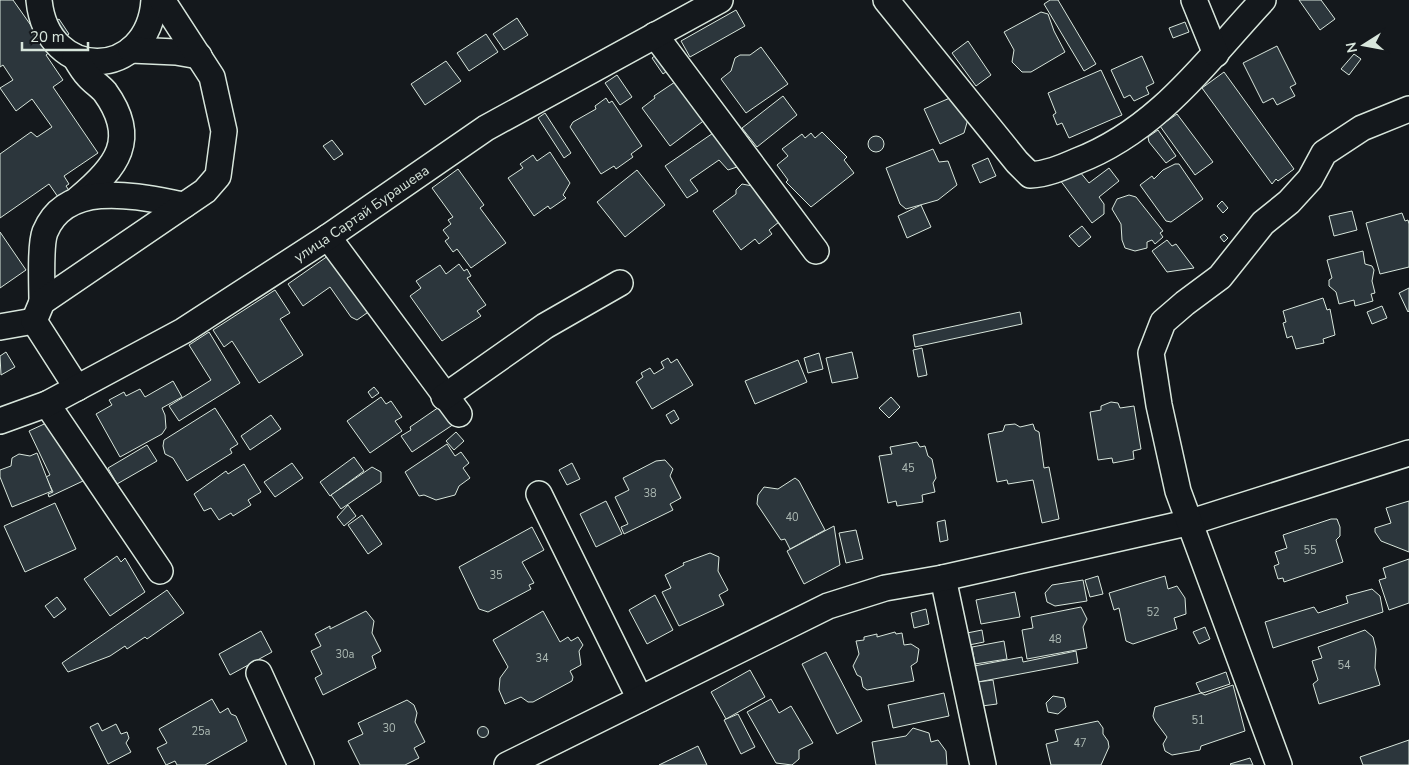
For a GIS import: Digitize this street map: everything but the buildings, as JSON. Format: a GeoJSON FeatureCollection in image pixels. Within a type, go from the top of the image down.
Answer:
{"type":"FeatureCollection","features":[{"type":"Feature","properties":{"kind":"street"},"geometry":{"type":"LineString","coordinates":[[38,0],[40,18],[48,36],[62,50],[75,58],[89,61],[104,61],[118,57],[131,50],[149,28],[154,0]]}},
{"type":"Feature","properties":{"kind":"street"},"geometry":{"type":"LineString","coordinates":[[0,327],[38,311],[205,191],[218,176],[224,130],[212,76],[162,0]]}},
{"type":"Feature","properties":{"kind":"street","name":"улица Сартай Бурашева"},"geometry":{"type":"LineString","coordinates":[[0,421],[47,404],[183,331],[328,237],[486,128],[720,0]]}},
{"type":"Feature","properties":{"kind":"street"},"geometry":{"type":"LineString","coordinates":[[886,0],[1017,162],[1030,175],[1044,174],[1092,156],[1138,128],[1169,104],[1263,0]]}},
{"type":"Feature","properties":{"kind":"street"},"geometry":{"type":"LineString","coordinates":[[1194,0],[1216,54]]}},
{"type":"Feature","properties":{"kind":"street"},"geometry":{"type":"LineString","coordinates":[[655,35],[816,251]]}},
{"type":"Feature","properties":{"kind":"street"},"geometry":{"type":"LineString","coordinates":[[131,50],[176,52],[199,56]]}},
{"type":"Feature","properties":{"kind":"street"},"geometry":{"type":"LineString","coordinates":[[75,58],[86,75],[104,92],[118,116],[123,135],[121,148],[114,160],[90,190],[56,214],[44,234],[38,311],[78,388]]}},
{"type":"Feature","properties":{"kind":"street"},"geometry":{"type":"LineString","coordinates":[[1279,765],[1178,491],[1159,405],[1152,352],[1163,322],[1220,277],[1263,223],[1289,202],[1310,179],[1324,153],[1362,128],[1409,109]]}},
{"type":"Feature","properties":{"kind":"street"},"geometry":{"type":"LineString","coordinates":[[78,199],[102,195],[141,198],[184,205]]}},
{"type":"Feature","properties":{"kind":"street"},"geometry":{"type":"LineString","coordinates":[[328,237],[452,406],[545,326],[620,282]]}},
{"type":"Feature","properties":{"kind":"street"},"geometry":{"type":"LineString","coordinates":[[47,404],[160,571]]}},
{"type":"Feature","properties":{"kind":"street"},"geometry":{"type":"LineString","coordinates":[[507,765],[828,606],[885,588],[943,578],[1191,522],[1409,453]]}},
{"type":"Feature","properties":{"kind":"street"},"geometry":{"type":"LineString","coordinates":[[539,494],[640,699]]}},
{"type":"Feature","properties":{"kind":"street"},"geometry":{"type":"LineString","coordinates":[[943,578],[983,765]]}},
{"type":"Feature","properties":{"kind":"street"},"geometry":{"type":"LineString","coordinates":[[258,673],[301,765]]}}]}
